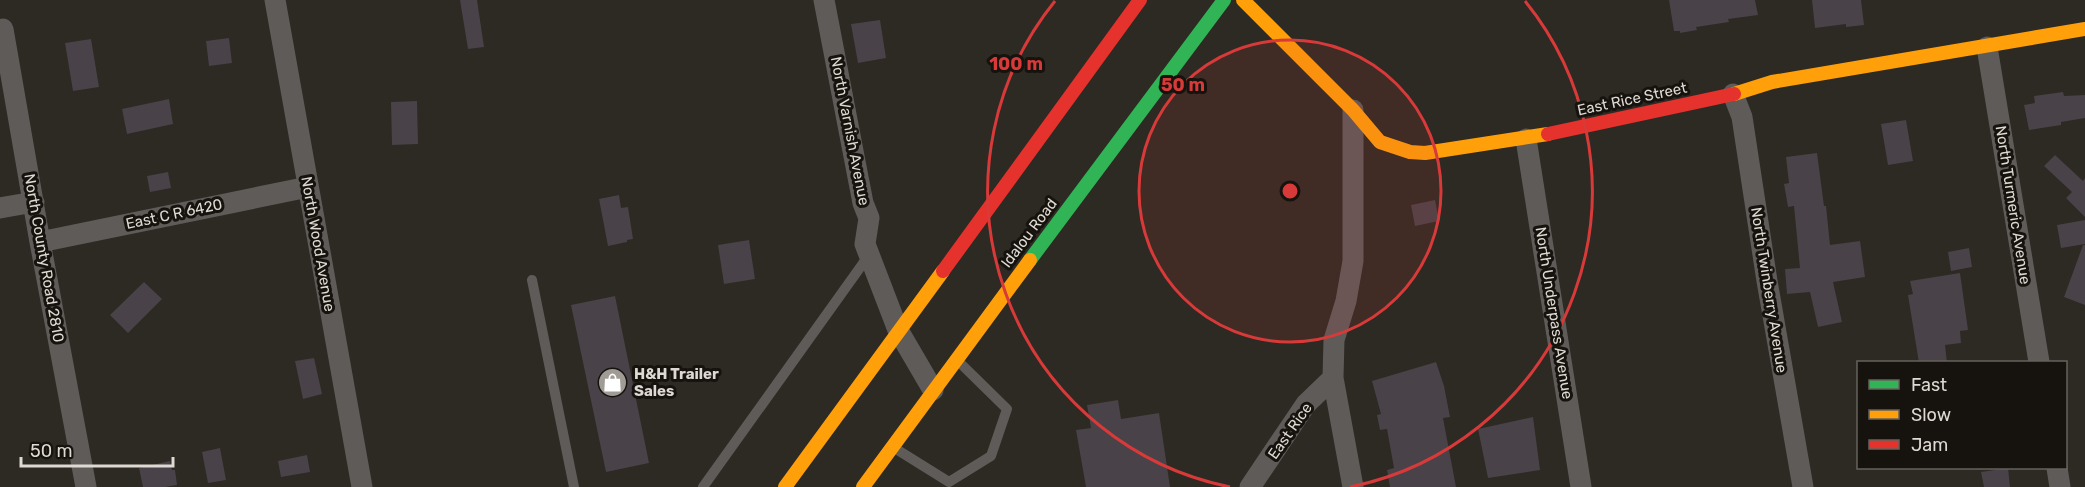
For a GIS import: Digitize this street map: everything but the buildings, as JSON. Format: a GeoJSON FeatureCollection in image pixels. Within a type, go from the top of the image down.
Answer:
{"type":"FeatureCollection","features":[{"type":"Feature","properties":{"kind":"main road"},"geometry":{"type":"LineString","coordinates":[[785,487],[1140,0]]}},
{"type":"Feature","properties":{"kind":"main road","name":"Idalou Road"},"geometry":{"type":"LineString","coordinates":[[863,487],[956,358],[1224,0]]}},
{"type":"Feature","properties":{"kind":"main road","name":"East Rice Street"},"geometry":{"type":"LineString","coordinates":[[1243,0],[1353,110],[1380,142],[1410,152],[1425,153],[1526,139],[1733,94],[1772,82],[2085,29]]}},
{"type":"Feature","properties":{"kind":"street","name":"North Wood Avenue"},"geometry":{"type":"LineString","coordinates":[[275,0],[362,487]]}},
{"type":"Feature","properties":{"kind":"street","name":"North Varnish Avenue"},"geometry":{"type":"LineString","coordinates":[[824,0],[863,203],[869,218],[865,244],[898,330],[933,390]]}},
{"type":"Feature","properties":{"kind":"street","name":"North County Road 2810"},"geometry":{"type":"LineString","coordinates":[[3,28],[86,487]]}},
{"type":"Feature","properties":{"kind":"street","name":"North Turmeric Avenue"},"geometry":{"type":"LineString","coordinates":[[1987,47],[2040,361]]}},
{"type":"Feature","properties":{"kind":"street","name":"North Twinberry Avenue"},"geometry":{"type":"LineString","coordinates":[[1733,94],[1742,117],[1767,281],[1803,487]]}},
{"type":"Feature","properties":{"kind":"street"},"geometry":{"type":"LineString","coordinates":[[1353,110],[1353,261],[1347,301],[1334,340],[1333,378],[1353,487]]}},
{"type":"Feature","properties":{"kind":"street","name":"North Underpass Avenue"},"geometry":{"type":"LineString","coordinates":[[1526,139],[1581,487]]}},
{"type":"Feature","properties":{"kind":"street","name":"East C R 6420"},"geometry":{"type":"LineString","coordinates":[[40,242],[308,187]]}},
{"type":"Feature","properties":{"kind":"street"},"geometry":{"type":"LineString","coordinates":[[0,208],[34,202]]}},
{"type":"Feature","properties":{"kind":"street","name":"East Rice"},"geometry":{"type":"LineString","coordinates":[[1250,487],[1306,404],[1333,378]]}},
{"type":"Feature","properties":{"kind":"street"},"geometry":{"type":"LineString","coordinates":[[2057,469],[2060,487]]}},
{"type":"Feature","properties":{"kind":"lane"},"geometry":{"type":"LineString","coordinates":[[703,487],[869,255]]}},
{"type":"Feature","properties":{"kind":"lane"},"geometry":{"type":"LineString","coordinates":[[532,280],[574,487]]}},
{"type":"Feature","properties":{"kind":"lane"},"geometry":{"type":"LineString","coordinates":[[892,447],[950,484],[991,456],[1007,409],[956,358]]}},
{"type":"Feature","properties":{"kind":"traffic: fast"},"geometry":{"type":"LineString","coordinates":[[1030,260],[1224,0]]}},
{"type":"Feature","properties":{"kind":"traffic: slow"},"geometry":{"type":"LineString","coordinates":[[1243,0],[1353,110],[1380,142],[1410,152],[1425,153],[1548,134]]}},
{"type":"Feature","properties":{"kind":"traffic: slow"},"geometry":{"type":"LineString","coordinates":[[1734,94],[1772,82],[2085,29]]}},
{"type":"Feature","properties":{"kind":"traffic: slow"},"geometry":{"type":"LineString","coordinates":[[863,487],[1030,260]]}},
{"type":"Feature","properties":{"kind":"traffic: slow"},"geometry":{"type":"LineString","coordinates":[[785,487],[943,271]]}},
{"type":"Feature","properties":{"kind":"traffic: jam"},"geometry":{"type":"LineString","coordinates":[[943,271],[1140,0]]}},
{"type":"Feature","properties":{"kind":"traffic: jam"},"geometry":{"type":"LineString","coordinates":[[1548,134],[1734,94]]}},
{"type":"Feature","properties":{"kind":"place","name":"H&H Trailer Sales"},"geometry":{"type":"Point","coordinates":[613,383]}}]}
